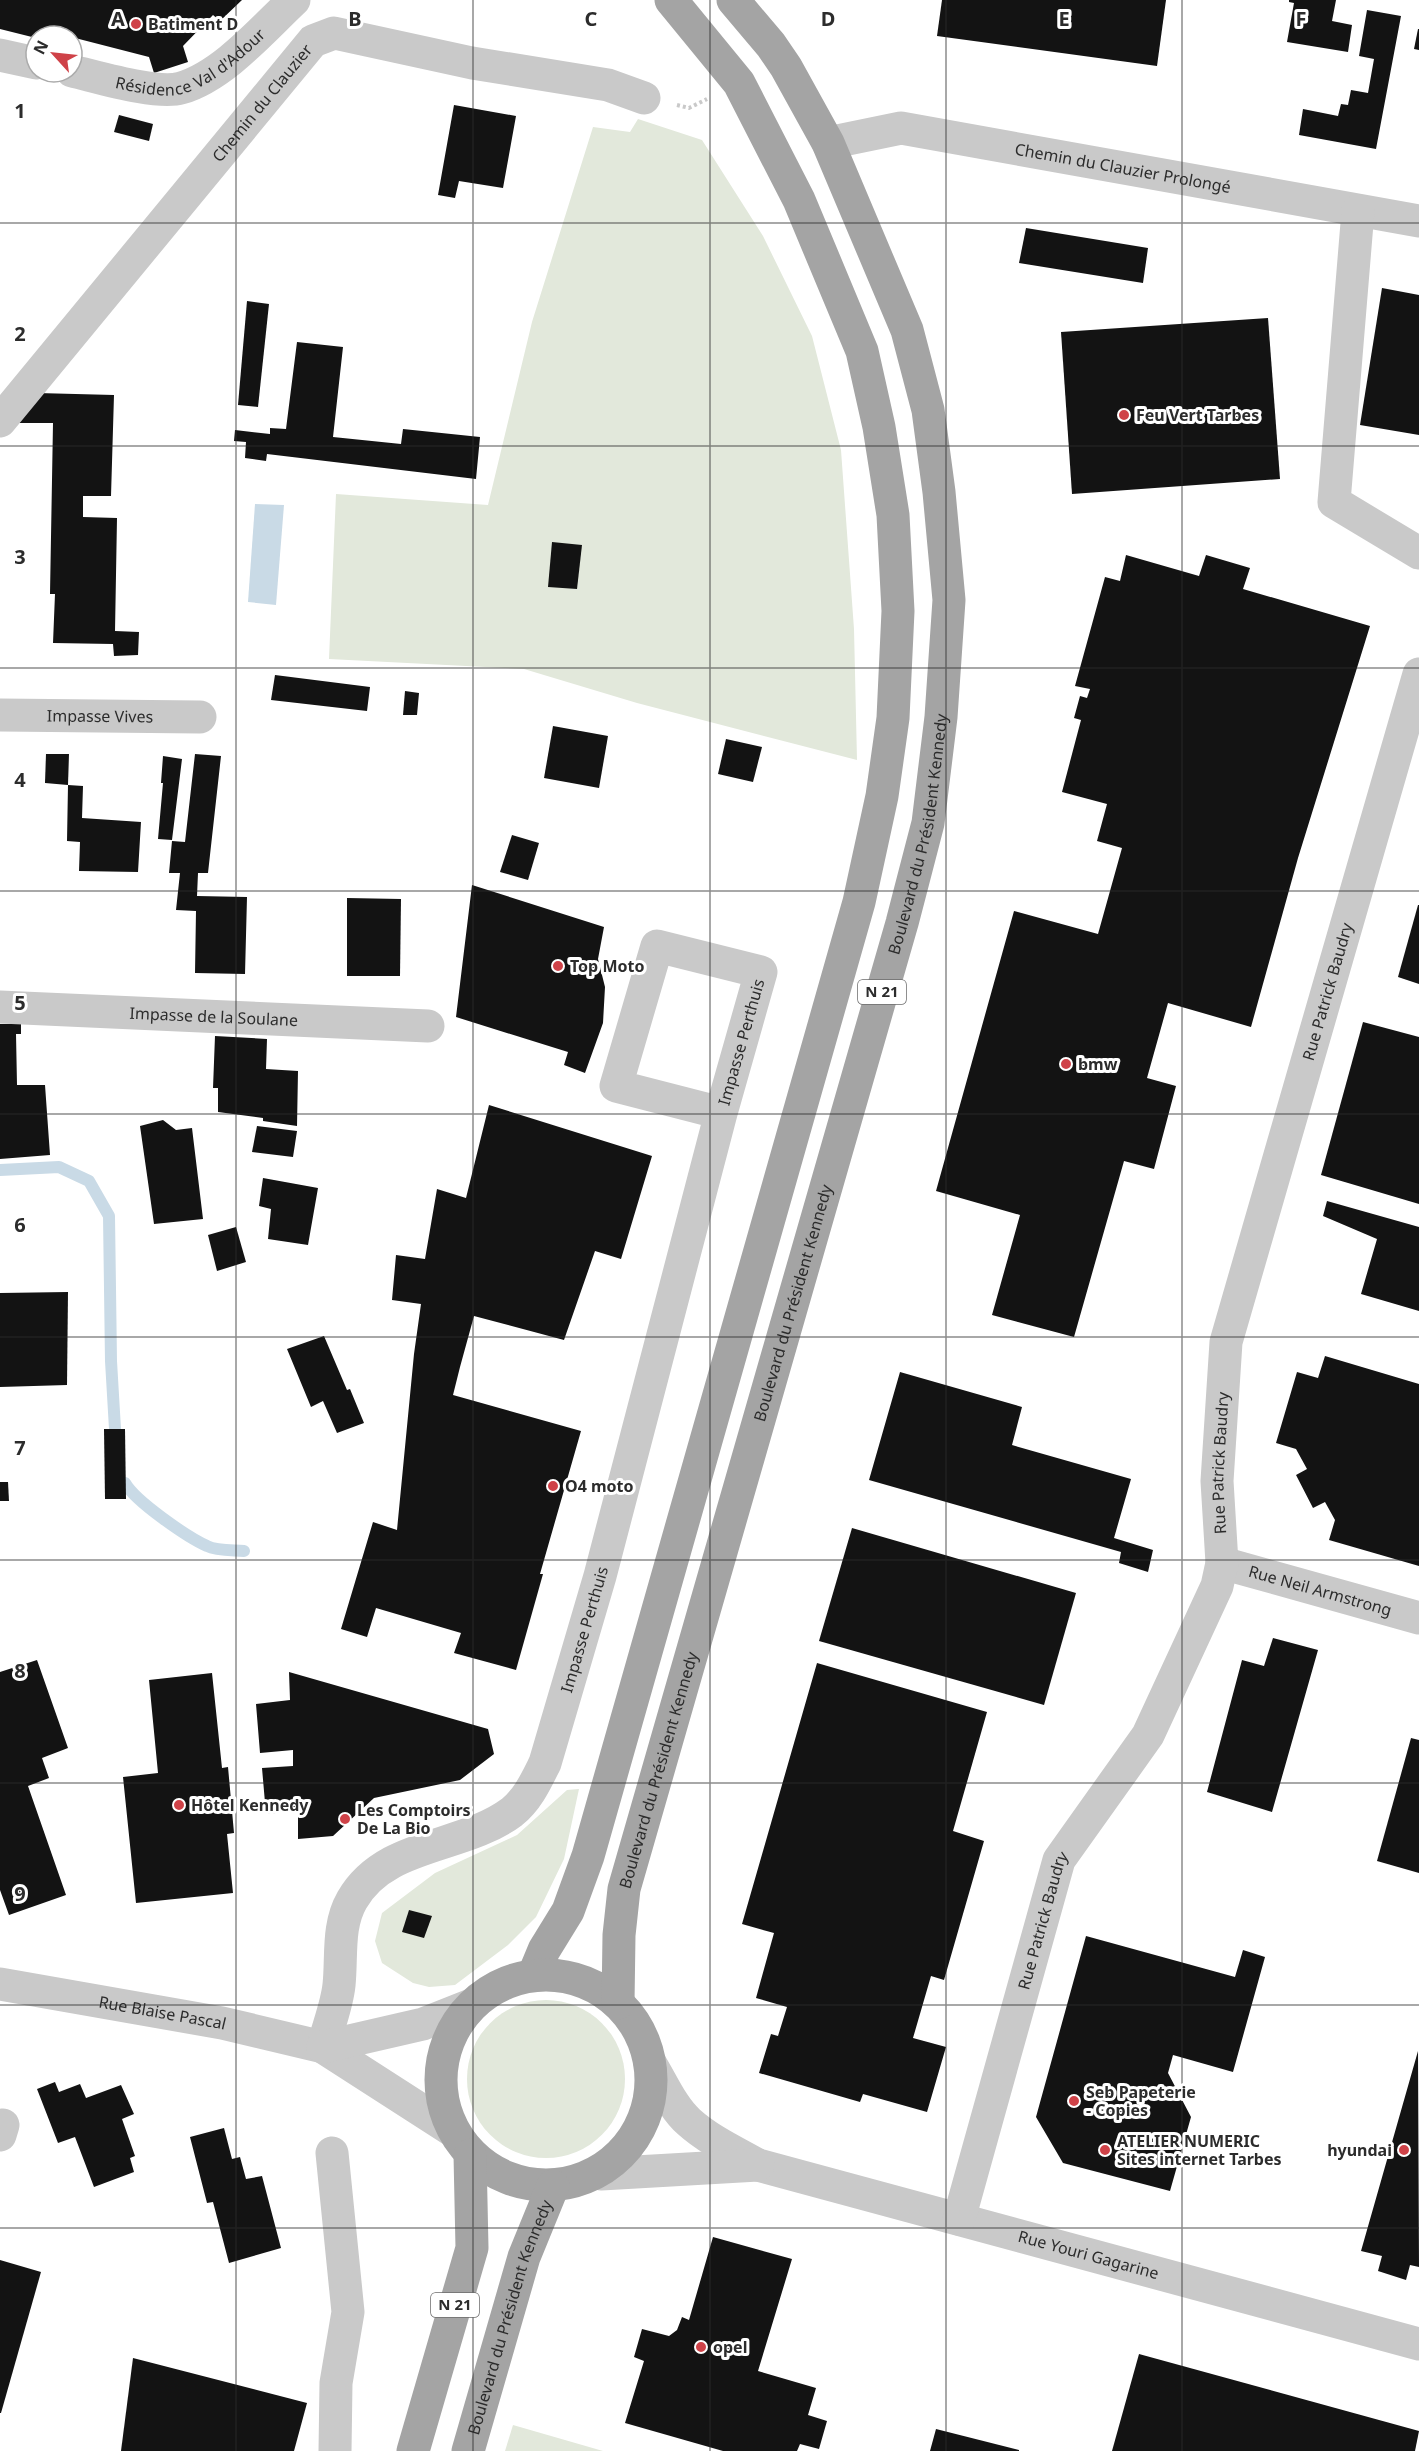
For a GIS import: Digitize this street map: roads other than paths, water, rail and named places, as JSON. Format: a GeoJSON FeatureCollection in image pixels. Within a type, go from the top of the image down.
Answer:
{"type":"FeatureCollection","features":[{"type":"Feature","properties":{"kind":"main road","name":"N 21"},"geometry":{"type":"LineString","coordinates":[[534,1974],[544,1950],[568,1911],[591,1844],[859,902],[882,796],[893,718],[898,610],[892,515],[879,427],[861,351],[799,200],[739,83],[670,0]]}},
{"type":"Feature","properties":{"kind":"main road","name":"Boulevard du Président Kennedy"},"geometry":{"type":"LineString","coordinates":[[618,2003],[619,1935],[624,1889],[902,923],[928,823],[941,717],[949,600],[939,492],[928,410],[907,330],[828,143],[776,53],[734,0]]}},
{"type":"Feature","properties":{"kind":"main road"},"geometry":{"type":"LineString","coordinates":[[534,1974],[565,1976],[594,1985],[618,2003],[639,2030],[650,2063],[650,2098],[632,2143],[602,2174],[553,2186],[523,2184],[494,2173],[461,2143],[441,2099],[440,2067],[450,2033],[471,2004],[501,1984],[534,1974]]}},
{"type":"Feature","properties":{"kind":"main road","name":"N 21"},"geometry":{"type":"LineString","coordinates":[[414,2451],[472,2248],[461,2143]]}},
{"type":"Feature","properties":{"kind":"main road","name":"Boulevard du Président Kennedy"},"geometry":{"type":"LineString","coordinates":[[468,2451],[524,2257],[553,2186]]}},
{"type":"Feature","properties":{"kind":"street","name":"Résidence Val d'Adour"},"geometry":{"type":"LineString","coordinates":[[84,74],[148,88],[180,89],[207,76],[232,57],[294,0]]}},
{"type":"Feature","properties":{"kind":"street","name":"Chemin du Clauzier"},"geometry":{"type":"LineString","coordinates":[[0,421],[313,41],[334,33],[472,63],[608,85],[644,98]]}},
{"type":"Feature","properties":{"kind":"street"},"geometry":{"type":"LineString","coordinates":[[0,55],[24,60]]}},
{"type":"Feature","properties":{"kind":"street","name":"Chemin du Clauzier Prolongé"},"geometry":{"type":"LineString","coordinates":[[828,143],[901,128],[1419,221]]}},
{"type":"Feature","properties":{"kind":"street"},"geometry":{"type":"LineString","coordinates":[[1358,211],[1335,502],[1419,553]]}},
{"type":"Feature","properties":{"kind":"street","name":"Rue Patrick Baudry"},"geometry":{"type":"LineString","coordinates":[[959,2219],[1059,1860],[1148,1735],[1217,1586],[1222,1563],[1216,1481],[1226,1342],[1419,674]]}},
{"type":"Feature","properties":{"kind":"street","name":"Impasse Vives"},"geometry":{"type":"LineString","coordinates":[[0,715],[200,717]]}},
{"type":"Feature","properties":{"kind":"street","name":"Impasse Perthuis"},"geometry":{"type":"LineString","coordinates":[[323,2047],[339,1987],[340,1947],[346,1912],[353,1898],[374,1872],[390,1862],[493,1824],[513,1810],[532,1788],[545,1763],[600,1576],[721,1113],[761,972],[657,946],[616,1086],[721,1113]]}},
{"type":"Feature","properties":{"kind":"street","name":"Impasse de la Soulane"},"geometry":{"type":"LineString","coordinates":[[0,1007],[428,1026]]}},
{"type":"Feature","properties":{"kind":"street","name":"Rue Neil Armstrong"},"geometry":{"type":"LineString","coordinates":[[1222,1563],[1419,1618]]}},
{"type":"Feature","properties":{"kind":"street","name":"Rue Blaise Pascal"},"geometry":{"type":"LineString","coordinates":[[0,1984],[222,2023],[323,2047],[461,2143]]}},
{"type":"Feature","properties":{"kind":"street","name":"Rue Blaise Pascal"},"geometry":{"type":"LineString","coordinates":[[323,2047],[423,2024],[471,2004]]}},
{"type":"Feature","properties":{"kind":"street","name":"Rue Youri Gagarine"},"geometry":{"type":"LineString","coordinates":[[650,2063],[688,2121],[710,2138],[758,2165],[1419,2344]]}},
{"type":"Feature","properties":{"kind":"street"},"geometry":{"type":"LineString","coordinates":[[332,2153],[348,2312],[336,2383],[334,2451]]}},
{"type":"Feature","properties":{"kind":"street","name":"Rue Youri Gagarine"},"geometry":{"type":"LineString","coordinates":[[602,2174],[758,2165]]}},
{"type":"Feature","properties":{"kind":"water"},"geometry":{"type":"Polygon","coordinates":[[[255,504],[284,505],[276,605],[248,602],[255,504]]]}},
{"type":"Feature","properties":{"kind":"waterway"},"geometry":{"type":"LineString","coordinates":[[0,1170],[59,1167],[89,1181],[109,1216],[111,1361],[115,1429]]}},
{"type":"Feature","properties":{"kind":"waterway"},"geometry":{"type":"LineString","coordinates":[[125,1483],[150,1508],[198,1541],[215,1549],[244,1551]]}},
{"type":"Feature","properties":{"kind":"place","name":"Batiment D"},"geometry":{"type":"Point","coordinates":[136,24]}},
{"type":"Feature","properties":{"kind":"place","name":"Feu Vert Tarbes"},"geometry":{"type":"Point","coordinates":[1124,415]}},
{"type":"Feature","properties":{"kind":"place","name":"Top Moto"},"geometry":{"type":"Point","coordinates":[558,966]}},
{"type":"Feature","properties":{"kind":"place","name":"bmw"},"geometry":{"type":"Point","coordinates":[1066,1064]}},
{"type":"Feature","properties":{"kind":"place","name":"O4 moto"},"geometry":{"type":"Point","coordinates":[553,1486]}},
{"type":"Feature","properties":{"kind":"place","name":"Hôtel Kennedy"},"geometry":{"type":"Point","coordinates":[179,1805]}},
{"type":"Feature","properties":{"kind":"place","name":"Les Comptoirs De La Bio"},"geometry":{"type":"Point","coordinates":[345,1819]}},
{"type":"Feature","properties":{"kind":"place","name":"Seb Papeterie - Copies"},"geometry":{"type":"Point","coordinates":[1074,2101]}},
{"type":"Feature","properties":{"kind":"place","name":"ATELIER NUMERIC Sites internet Tarbes"},"geometry":{"type":"Point","coordinates":[1105,2150]}},
{"type":"Feature","properties":{"kind":"place","name":"hyundai"},"geometry":{"type":"Point","coordinates":[1404,2150]}},
{"type":"Feature","properties":{"kind":"place","name":"opel"},"geometry":{"type":"Point","coordinates":[701,2347]}}]}
